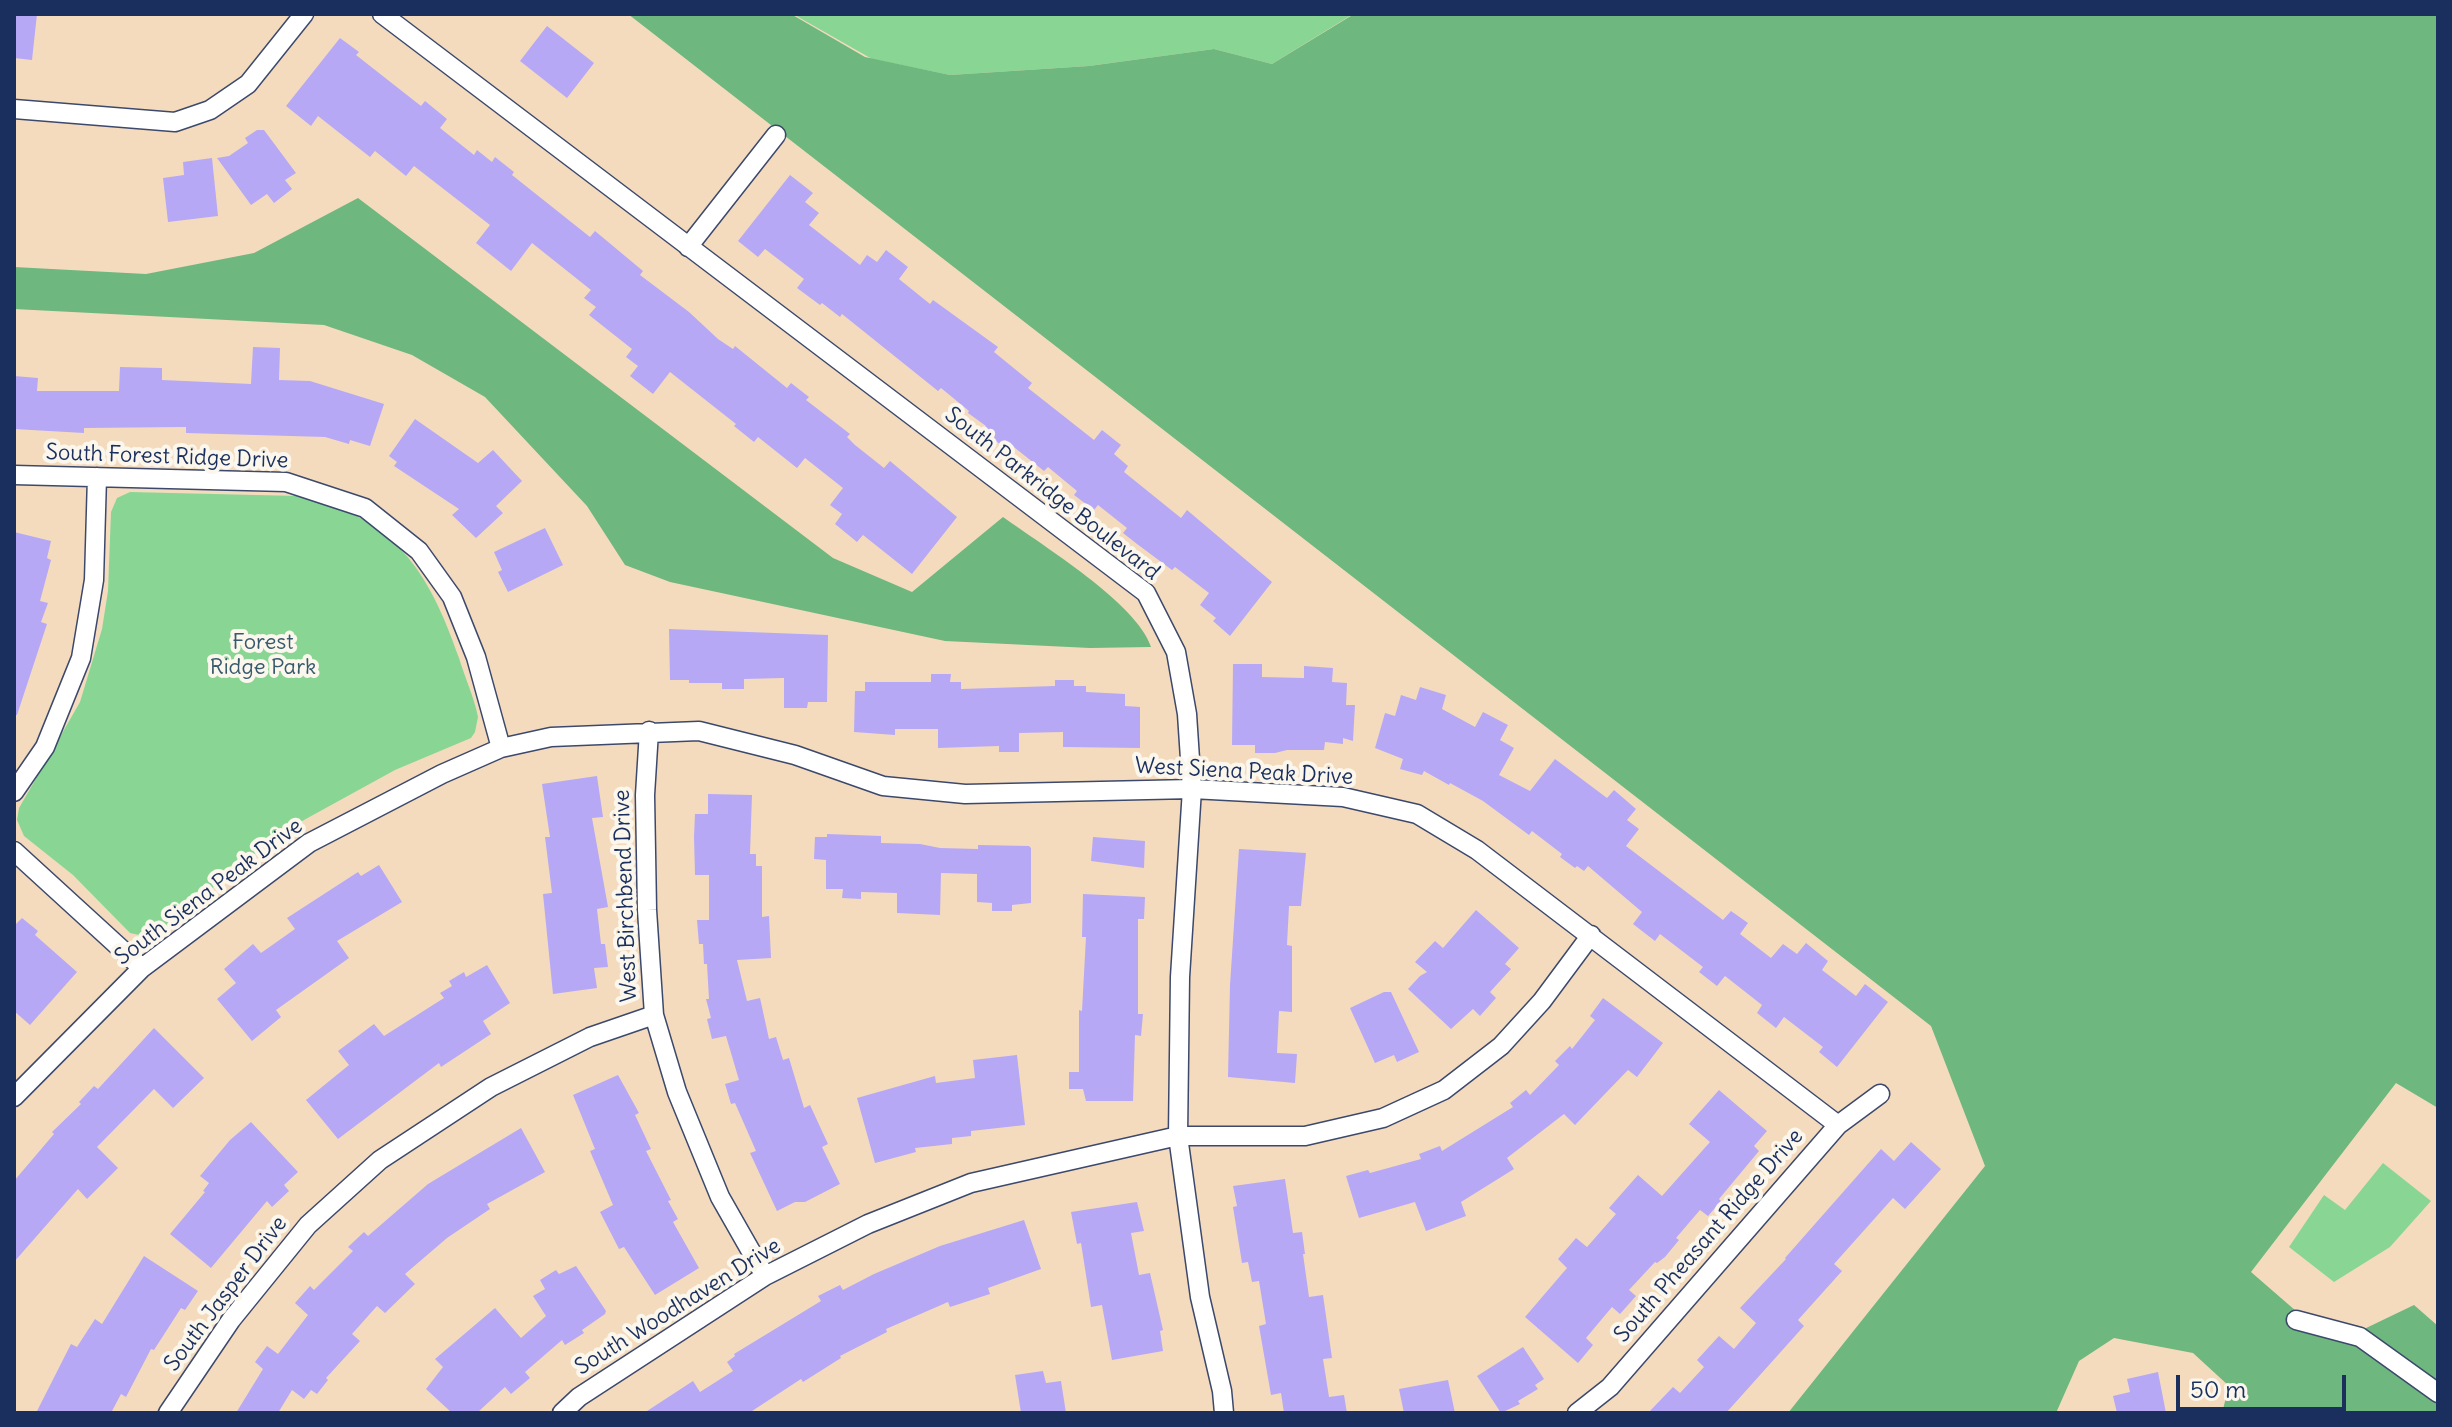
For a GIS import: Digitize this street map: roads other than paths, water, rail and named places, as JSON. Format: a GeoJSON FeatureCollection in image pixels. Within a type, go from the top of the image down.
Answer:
{"type":"FeatureCollection","features":[{"type":"Feature","properties":{"kind":"street"},"geometry":{"type":"LineString","coordinates":[[14,109],[175,122],[210,110],[248,84],[304,14]]}},
{"type":"Feature","properties":{"kind":"street","name":"South Parkridge Boulevard"},"geometry":{"type":"LineString","coordinates":[[382,14],[1146,593],[1176,652],[1187,714],[1192,789],[1180,977],[1178,1136],[1200,1297],[1222,1391],[1224,1413]]}},
{"type":"Feature","properties":{"kind":"street"},"geometry":{"type":"LineString","coordinates":[[688,247],[776,135]]}},
{"type":"Feature","properties":{"kind":"street","name":"South Forest Ridge Drive"},"geometry":{"type":"LineString","coordinates":[[14,475],[286,482],[365,508],[419,551],[452,597],[476,657],[501,748]]}},
{"type":"Feature","properties":{"kind":"street"},"geometry":{"type":"LineString","coordinates":[[14,792],[45,747],[81,658],[94,580],[97,477]]}},
{"type":"Feature","properties":{"kind":"street","name":"West Siena Peak Drive"},"geometry":{"type":"LineString","coordinates":[[649,731],[699,731],[795,755],[883,786],[965,794],[1192,789],[1343,797],[1417,814],[1477,850],[1838,1125]]}},
{"type":"Feature","properties":{"kind":"street","name":"South Siena Peak Drive"},"geometry":{"type":"LineString","coordinates":[[14,1097],[142,968],[309,843],[442,774],[501,748],[551,737],[649,731]]}},
{"type":"Feature","properties":{"kind":"street","name":"West Birchbend Drive"},"geometry":{"type":"LineString","coordinates":[[649,731],[645,795],[646,896],[654,1015],[677,1092],[720,1197],[765,1276]]}},
{"type":"Feature","properties":{"kind":"street"},"geometry":{"type":"LineString","coordinates":[[14,851],[142,968]]}},
{"type":"Feature","properties":{"kind":"street","name":"South Woodhaven Drive"},"geometry":{"type":"LineString","coordinates":[[562,1413],[579,1397],[765,1276],[868,1224],[971,1183],[1178,1136],[1305,1136],[1383,1118],[1444,1090],[1501,1046],[1542,1001],[1591,935]]}},
{"type":"Feature","properties":{"kind":"street","name":"South Jasper Drive"},"geometry":{"type":"LineString","coordinates":[[168,1413],[231,1320],[308,1225],[380,1160],[491,1087],[590,1037],[654,1015]]}},
{"type":"Feature","properties":{"kind":"street","name":"South Pheasant Ridge Drive"},"geometry":{"type":"LineString","coordinates":[[1577,1413],[1610,1387],[1838,1125],[1880,1094]]}},
{"type":"Feature","properties":{"kind":"street"},"geometry":{"type":"LineString","coordinates":[[2296,1320],[2360,1337],[2438,1393]]}},
{"type":"Feature","properties":{"kind":"park label","name":"Forest Ridge Park"},"geometry":{"type":"Point","coordinates":[263,656]}}]}
